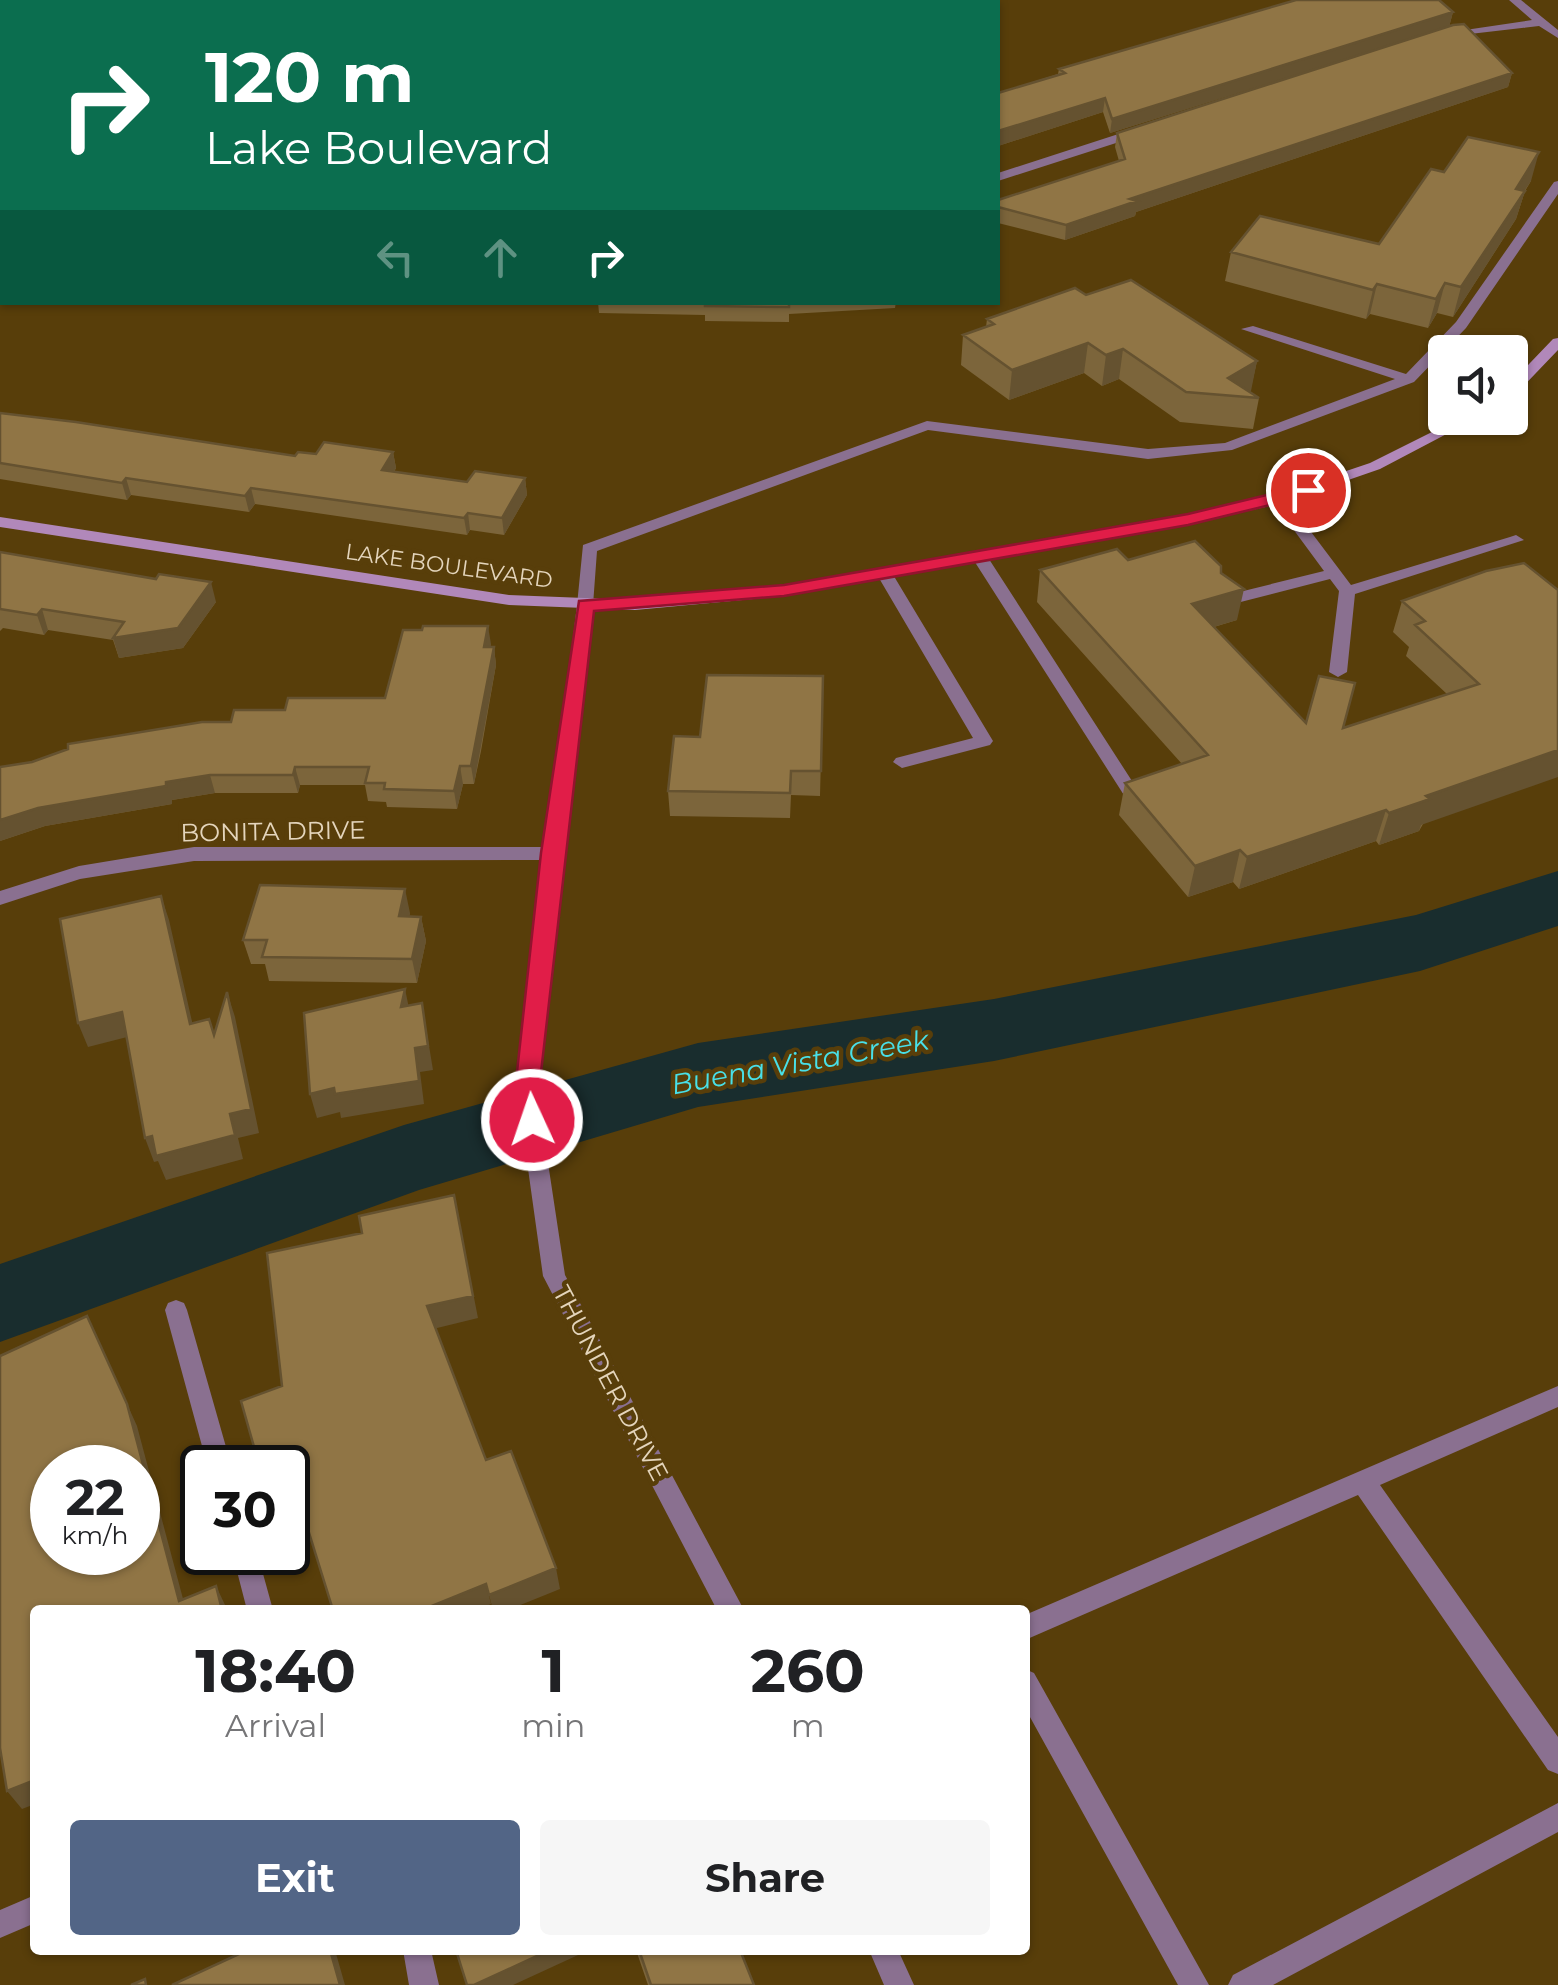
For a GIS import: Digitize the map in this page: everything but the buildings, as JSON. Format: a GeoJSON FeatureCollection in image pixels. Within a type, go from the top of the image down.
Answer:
{"type":"FeatureCollection","features":[{"type":"Feature","properties":{"kind":"main road"},"geometry":{"type":"LineString","coordinates":[[1528,373],[1558,342]]}},
{"type":"Feature","properties":{"kind":"main road","name":"LAKE BOULEVARD"},"geometry":{"type":"LineString","coordinates":[[0,522],[509,600],[585,606],[784,590],[1279,499],[1376,466],[1437,435]]}},
{"type":"Feature","properties":{"kind":"street"},"geometry":{"type":"LineString","coordinates":[[1514,0],[1558,35]]}},
{"type":"Feature","properties":{"kind":"street"},"geometry":{"type":"LineString","coordinates":[[1429,39],[1472,29],[1541,22]]}},
{"type":"Feature","properties":{"kind":"street"},"geometry":{"type":"LineString","coordinates":[[1000,176],[1148,129]]}},
{"type":"Feature","properties":{"kind":"street"},"geometry":{"type":"LineString","coordinates":[[1248,329],[1409,379],[1462,324],[1558,185]]}},
{"type":"Feature","properties":{"kind":"street","name":"THUNDER DRIVE"},"geometry":{"type":"LineString","coordinates":[[728,1605],[554,1276],[527,1090],[589,548],[928,425],[1148,454],[1227,447],[1409,379]]}},
{"type":"Feature","properties":{"kind":"street"},"geometry":{"type":"LineString","coordinates":[[1279,499],[1347,591],[1338,672]]}},
{"type":"Feature","properties":{"kind":"street"},"geometry":{"type":"LineString","coordinates":[[1347,591],[1516,540]]}},
{"type":"Feature","properties":{"kind":"street"},"geometry":{"type":"LineString","coordinates":[[979,556],[1135,798]]}},
{"type":"Feature","properties":{"kind":"street"},"geometry":{"type":"LineString","coordinates":[[1225,601],[1333,572]]}},
{"type":"Feature","properties":{"kind":"street"},"geometry":{"type":"LineString","coordinates":[[884,573],[984,741],[902,762]]}},
{"type":"Feature","properties":{"kind":"street","name":"BONITA DRIVE"},"geometry":{"type":"LineString","coordinates":[[0,898],[79,873],[194,854],[552,853]]}},
{"type":"Feature","properties":{"kind":"street"},"geometry":{"type":"LineString","coordinates":[[176,1310],[214,1445]]}},
{"type":"Feature","properties":{"kind":"street"},"geometry":{"type":"LineString","coordinates":[[1030,1626],[1558,1396]]}},
{"type":"Feature","properties":{"kind":"street"},"geometry":{"type":"LineString","coordinates":[[1364,1481],[1558,1760]]}},
{"type":"Feature","properties":{"kind":"street"},"geometry":{"type":"LineString","coordinates":[[250,1575],[259,1605]]}},
{"type":"Feature","properties":{"kind":"street"},"geometry":{"type":"LineString","coordinates":[[1030,1691],[1194,1985]]}},
{"type":"Feature","properties":{"kind":"street"},"geometry":{"type":"LineString","coordinates":[[1243,1985],[1558,1817]]}},
{"type":"Feature","properties":{"kind":"street"},"geometry":{"type":"LineString","coordinates":[[0,1924],[30,1911]]}},
{"type":"Feature","properties":{"kind":"street"},"geometry":{"type":"LineString","coordinates":[[418,1955],[424,1985]]}},
{"type":"Feature","properties":{"kind":"street"},"geometry":{"type":"LineString","coordinates":[[885,1955],[899,1985]]}},
{"type":"Feature","properties":{"kind":"waterway","name":"Buena Vista Creek"},"geometry":{"type":"LineString","coordinates":[[0,1303],[404,1160],[698,1075],[994,1030],[1420,943],[1558,898]]}},
{"type":"Feature","properties":{"kind":"route"},"geometry":{"type":"LineString","coordinates":[[532,1120],[527,1090],[552,853],[585,606],[635,605],[784,590],[1188,520],[1308,490]]}}]}
